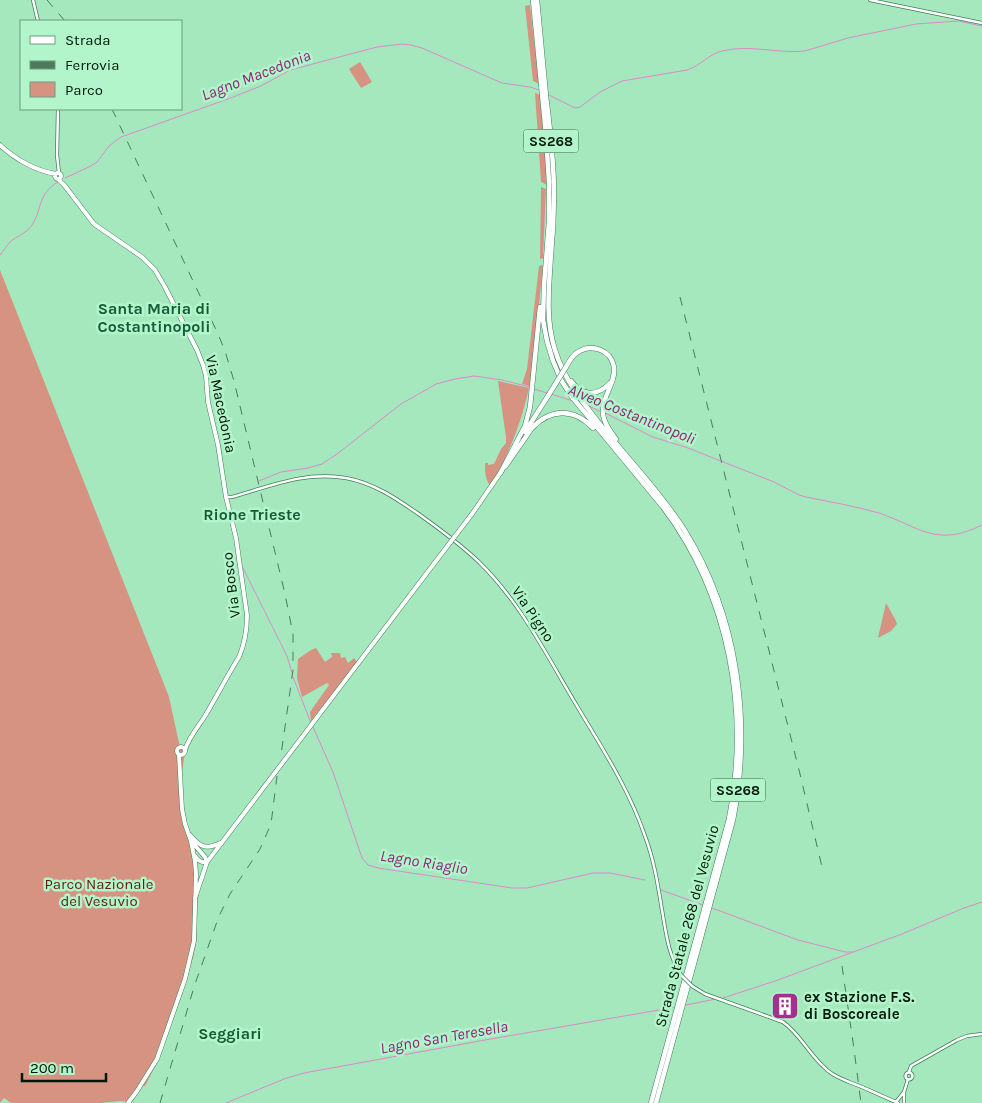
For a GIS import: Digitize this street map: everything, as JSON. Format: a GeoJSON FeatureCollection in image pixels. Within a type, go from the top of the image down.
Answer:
{"type":"FeatureCollection","features":[{"type":"Feature","properties":{"kind":"highway","name":"Strada Statale 268 del Vesuvio"},"geometry":{"type":"LineString","coordinates":[[538,0],[543,85]]}},
{"type":"Feature","properties":{"kind":"highway","name":"Strada Statale 268 del Vesuvio"},"geometry":{"type":"LineString","coordinates":[[533,2],[545,98],[552,191],[549,257],[544,286],[543,320],[546,341],[556,369],[572,396],[588,410],[658,494],[695,548],[723,616],[740,692],[742,715],[741,768],[733,820],[656,1103]]}},
{"type":"Feature","properties":{"kind":"highway","name":"Strada Statale 268 del Vesuvio"},"geometry":{"type":"LineString","coordinates":[[548,264],[548,310],[552,340],[560,366],[579,402],[659,502],[691,551],[719,618],[735,693],[738,731],[736,769],[729,819],[651,1103]]}},
{"type":"Feature","properties":{"kind":"highway"},"geometry":{"type":"LineString","coordinates":[[501,472],[525,426],[530,407],[544,286]]}},
{"type":"Feature","properties":{"kind":"highway"},"geometry":{"type":"LineString","coordinates":[[552,340],[567,374],[576,387],[585,392],[595,393],[605,388],[611,382]]}},
{"type":"Feature","properties":{"kind":"highway"},"geometry":{"type":"LineString","coordinates":[[501,472],[572,357],[585,348],[596,348],[606,353],[612,362],[614,373],[604,399],[603,416],[608,428],[632,463]]}},
{"type":"Feature","properties":{"kind":"highway"},"geometry":{"type":"LineString","coordinates":[[501,472],[537,423],[547,416],[560,413],[571,414],[586,421],[634,472]]}},
{"type":"Feature","properties":{"kind":"main road"},"geometry":{"type":"LineString","coordinates":[[0,145],[25,163],[43,172],[58,176]]}},
{"type":"Feature","properties":{"kind":"main road","name":"Via Macedonia"},"geometry":{"type":"LineString","coordinates":[[58,176],[94,224],[147,261],[166,287],[203,365],[208,402],[220,452],[226,497]]}},
{"type":"Feature","properties":{"kind":"main road"},"geometry":{"type":"LineString","coordinates":[[194,853],[200,861],[208,862],[488,493],[501,472]]}},
{"type":"Feature","properties":{"kind":"main road","name":"Via Bosco"},"geometry":{"type":"LineString","coordinates":[[128,1103],[157,1059],[188,970],[194,941],[196,874],[194,853],[184,824],[182,809],[180,769],[183,750],[239,657],[246,630],[239,556],[226,497]]}},
{"type":"Feature","properties":{"kind":"main road"},"geometry":{"type":"LineString","coordinates":[[187,832],[200,845],[206,847],[222,842]]}},
{"type":"Feature","properties":{"kind":"main road","name":"Via Bosco"},"geometry":{"type":"LineString","coordinates":[[191,841],[208,862],[195,898]]}},
{"type":"Feature","properties":{"kind":"street"},"geometry":{"type":"LineString","coordinates":[[33,0],[38,20]]}},
{"type":"Feature","properties":{"kind":"street"},"geometry":{"type":"LineString","coordinates":[[870,0],[982,23]]}},
{"type":"Feature","properties":{"kind":"street","name":"Via Macedonia"},"geometry":{"type":"LineString","coordinates":[[58,110],[58,176]]}},
{"type":"Feature","properties":{"kind":"street","name":"Via Pigno"},"geometry":{"type":"LineString","coordinates":[[226,497],[311,476],[347,478],[378,488],[391,496],[449,536],[480,563],[500,585],[525,619],[628,793],[652,857],[670,954],[681,975],[698,991],[783,1022],[825,1069],[832,1074],[897,1103]]}},
{"type":"Feature","properties":{"kind":"street"},"geometry":{"type":"LineString","coordinates":[[897,1103],[904,1092],[908,1079],[912,1076],[909,1072],[911,1066],[962,1038],[982,1034]]}},
{"type":"Feature","properties":{"kind":"street"},"geometry":{"type":"LineString","coordinates":[[904,1092],[904,1103]]}},
{"type":"Feature","properties":{"kind":"green space"},"geometry":{"type":"Polygon","coordinates":[[[530,5],[539,84],[533,81],[525,6],[530,5]]]}},
{"type":"Feature","properties":{"kind":"green space"},"geometry":{"type":"Polygon","coordinates":[[[360,62],[372,82],[361,88],[349,69],[360,62]]]}},
{"type":"Feature","properties":{"kind":"green space"},"geometry":{"type":"Polygon","coordinates":[[[535,93],[540,95],[547,185],[541,182],[535,93]]]}},
{"type":"Feature","properties":{"kind":"green space"},"geometry":{"type":"Polygon","coordinates":[[[541,187],[546,189],[543,258],[540,259],[541,187]]]}},
{"type":"Feature","properties":{"kind":"green space"},"geometry":{"type":"Polygon","coordinates":[[[543,265],[530,386],[522,384],[527,369],[539,266],[543,265]]]}},
{"type":"Feature","properties":{"kind":"green space","name":"Parco Nazionale del Vesuvio"},"geometry":{"type":"Polygon","coordinates":[[[0,270],[169,697],[179,743],[185,753],[181,777],[182,792],[199,892],[196,944],[181,998],[158,1061],[145,1086],[143,1086],[132,1102],[11,1103],[4,1098],[0,1103],[0,270]]]}},
{"type":"Feature","properties":{"kind":"green space"},"geometry":{"type":"Polygon","coordinates":[[[498,381],[529,388],[514,438],[490,486],[487,480],[485,463],[488,463],[488,465],[494,464],[506,443],[498,381]]]}},
{"type":"Feature","properties":{"kind":"green space"},"geometry":{"type":"Polygon","coordinates":[[[886,603],[897,624],[891,631],[878,638],[886,603]]]}},
{"type":"Feature","properties":{"kind":"green space"},"geometry":{"type":"Polygon","coordinates":[[[316,648],[325,662],[332,657],[331,653],[340,653],[341,658],[345,657],[348,663],[354,658],[357,662],[311,721],[310,712],[329,685],[327,683],[302,697],[297,678],[298,659],[316,648]]]}},
{"type":"Feature","properties":{"kind":"waterway","name":"Lagno Macedonia"},"geometry":{"type":"LineString","coordinates":[[547,94],[575,108],[580,107],[600,92],[622,81],[687,70],[722,51],[743,48],[805,51],[848,38],[916,24],[958,21],[982,26]]}},
{"type":"Feature","properties":{"kind":"waterway","name":"Lagno Macedonia"},"geometry":{"type":"LineString","coordinates":[[65,178],[97,162],[109,146],[121,137],[261,86],[290,70],[377,47],[402,44],[411,45],[502,83],[539,90]]}},
{"type":"Feature","properties":{"kind":"waterway"},"geometry":{"type":"LineString","coordinates":[[0,255],[10,242],[30,228],[43,196],[58,182]]}},
{"type":"Feature","properties":{"kind":"waterway","name":"Alveo Costantinopoli"},"geometry":{"type":"LineString","coordinates":[[259,481],[281,472],[322,464],[401,404],[436,384],[474,376],[530,387]]}},
{"type":"Feature","properties":{"kind":"waterway","name":"Alveo Costantinopoli"},"geometry":{"type":"LineString","coordinates":[[534,389],[547,393]]}},
{"type":"Feature","properties":{"kind":"waterway","name":"Alveo Costantinopoli"},"geometry":{"type":"LineString","coordinates":[[551,394],[573,401]]}},
{"type":"Feature","properties":{"kind":"waterway","name":"Alveo Costantinopoli"},"geometry":{"type":"LineString","coordinates":[[589,406],[601,412]]}},
{"type":"Feature","properties":{"kind":"waterway","name":"Alveo Costantinopoli"},"geometry":{"type":"LineString","coordinates":[[605,413],[653,437],[688,448],[774,482],[799,495],[879,513],[917,529],[940,535],[966,532],[982,525]]}},
{"type":"Feature","properties":{"kind":"waterway","name":"Lagno Riaglio"},"geometry":{"type":"LineString","coordinates":[[243,568],[287,656],[292,673]]}},
{"type":"Feature","properties":{"kind":"waterway","name":"Lagno Riaglio"},"geometry":{"type":"LineString","coordinates":[[293,677],[311,723]]}},
{"type":"Feature","properties":{"kind":"waterway","name":"Lagno Riaglio"},"geometry":{"type":"LineString","coordinates":[[313,727],[333,772],[362,858],[368,865],[512,888],[527,888],[593,873],[610,873],[645,880]]}},
{"type":"Feature","properties":{"kind":"waterway","name":"Lagno Riaglio"},"geometry":{"type":"LineString","coordinates":[[661,890],[703,905]]}},
{"type":"Feature","properties":{"kind":"waterway","name":"Lagno Riaglio"},"geometry":{"type":"LineString","coordinates":[[720,999],[775,981],[902,934],[982,902]]}},
{"type":"Feature","properties":{"kind":"waterway","name":"Lagno Riaglio"},"geometry":{"type":"LineString","coordinates":[[712,908],[798,940],[845,952],[853,952]]}},
{"type":"Feature","properties":{"kind":"waterway"},"geometry":{"type":"LineString","coordinates":[[686,1005],[716,999]]}},
{"type":"Feature","properties":{"kind":"waterway","name":"Lagno San Teresella"},"geometry":{"type":"LineString","coordinates":[[226,1103],[284,1079],[304,1073],[682,1006]]}},
{"type":"Feature","properties":{"kind":"railway"},"geometry":{"type":"LineString","coordinates":[[47,0],[64,20]]}},
{"type":"Feature","properties":{"kind":"railway"},"geometry":{"type":"LineString","coordinates":[[112,110],[218,334],[234,381],[293,634],[293,670],[281,755]]}},
{"type":"Feature","properties":{"kind":"railway"},"geometry":{"type":"LineString","coordinates":[[680,297],[822,867]]}},
{"type":"Feature","properties":{"kind":"railway"},"geometry":{"type":"LineString","coordinates":[[160,1103],[194,987],[219,916],[230,894],[260,849],[271,824],[277,776]]}},
{"type":"Feature","properties":{"kind":"railway"},"geometry":{"type":"LineString","coordinates":[[842,966],[861,1103]]}},
{"type":"Feature","properties":{"kind":"place","name":"ex Stazione F.S. di Boscoreale"},"geometry":{"type":"Point","coordinates":[785,1006]}},
{"type":"Feature","properties":{"kind":"district","name":"Santa Maria di Costantinopoli"},"geometry":{"type":"Point","coordinates":[154,317]}},
{"type":"Feature","properties":{"kind":"district","name":"Rione Trieste"},"geometry":{"type":"Point","coordinates":[252,514]}},
{"type":"Feature","properties":{"kind":"district","name":"Seggiari"},"geometry":{"type":"Point","coordinates":[230,1033]}}]}
